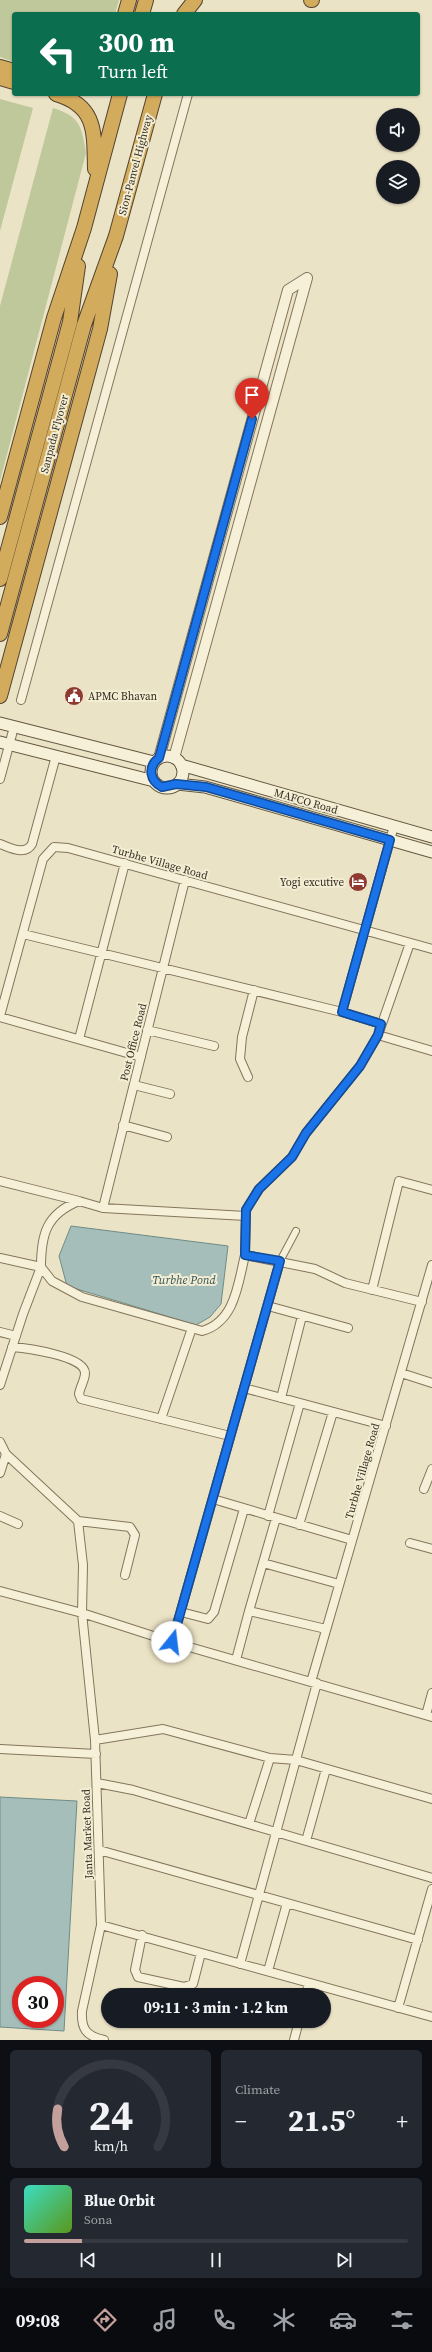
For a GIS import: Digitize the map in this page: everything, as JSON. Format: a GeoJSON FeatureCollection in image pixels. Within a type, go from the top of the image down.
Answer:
{"type":"FeatureCollection","features":[{"type":"Feature","properties":{"kind":"highway"},"geometry":{"type":"LineString","coordinates":[[126,12],[129,0]]}},
{"type":"Feature","properties":{"kind":"highway"},"geometry":{"type":"LineString","coordinates":[[143,12],[146,0]]}},
{"type":"Feature","properties":{"kind":"highway"},"geometry":{"type":"LineString","coordinates":[[177,12],[180,0]]}},
{"type":"Feature","properties":{"kind":"highway"},"geometry":{"type":"LineString","coordinates":[[186,12],[195,0]]}},
{"type":"Feature","properties":{"kind":"highway"},"geometry":{"type":"LineString","coordinates":[[0,67],[12,70]]}},
{"type":"Feature","properties":{"kind":"highway"},"geometry":{"type":"LineString","coordinates":[[0,78],[12,81]]}},
{"type":"Feature","properties":{"kind":"highway"},"geometry":{"type":"LineString","coordinates":[[60,96],[80,105],[90,118],[94,135],[96,183]]}},
{"type":"Feature","properties":{"kind":"highway"},"geometry":{"type":"LineString","coordinates":[[0,517],[54,318],[84,228],[119,96]]}},
{"type":"Feature","properties":{"kind":"highway","name":"Sion-Panvel Highway"},"geometry":{"type":"LineString","coordinates":[[116,236],[154,96]]}},
{"type":"Feature","properties":{"kind":"highway","name":"Sanpada Flyover"},"geometry":{"type":"LineString","coordinates":[[0,579],[70,322],[84,228]]}},
{"type":"Feature","properties":{"kind":"highway"},"geometry":{"type":"LineString","coordinates":[[0,696],[6,649],[100,329],[116,236]]}},
{"type":"Feature","properties":{"kind":"highway","name":"Sanpada Flyover"},"geometry":{"type":"LineString","coordinates":[[0,634],[84,325],[116,236]]}},
{"type":"Feature","properties":{"kind":"main road"},"geometry":{"type":"LineString","coordinates":[[0,723],[156,760],[164,756],[177,762],[182,775],[176,784],[162,787],[154,781],[5,743]]}},
{"type":"Feature","properties":{"kind":"main road"},"geometry":{"type":"LineString","coordinates":[[154,781],[151,772],[156,760]]}},
{"type":"Feature","properties":{"kind":"main road","name":"MAFCO Road"},"geometry":{"type":"LineString","coordinates":[[177,762],[432,837]]}},
{"type":"Feature","properties":{"kind":"main road","name":"MAFCO Road"},"geometry":{"type":"LineString","coordinates":[[176,784],[206,787],[432,852]]}},
{"type":"Feature","properties":{"kind":"street"},"geometry":{"type":"LineString","coordinates":[[21,700],[187,96]]}},
{"type":"Feature","properties":{"kind":"street"},"geometry":{"type":"LineString","coordinates":[[156,760],[288,290],[307,278],[177,762]]}},
{"type":"Feature","properties":{"kind":"street"},"geometry":{"type":"LineString","coordinates":[[0,779],[5,743],[14,726]]}},
{"type":"Feature","properties":{"kind":"street"},"geometry":{"type":"LineString","coordinates":[[0,844],[25,851],[29,849],[32,844],[56,756]]}},
{"type":"Feature","properties":{"kind":"street"},"geometry":{"type":"LineString","coordinates":[[377,836],[381,822]]}},
{"type":"Feature","properties":{"kind":"street"},"geometry":{"type":"LineString","coordinates":[[342,1012],[394,826]]}},
{"type":"Feature","properties":{"kind":"street","name":"Turbhe Village Road"},"geometry":{"type":"LineString","coordinates":[[0,1016],[44,859],[50,849],[59,846],[432,949]]}},
{"type":"Feature","properties":{"kind":"street"},"geometry":{"type":"LineString","coordinates":[[79,1039],[125,863]]}},
{"type":"Feature","properties":{"kind":"street","name":"Post Office Road"},"geometry":{"type":"LineString","coordinates":[[103,1208],[185,880]]}},
{"type":"Feature","properties":{"kind":"street"},"geometry":{"type":"LineString","coordinates":[[23,934],[342,1012],[381,1024],[378,1035]]}},
{"type":"Feature","properties":{"kind":"street"},"geometry":{"type":"LineString","coordinates":[[0,1258],[41,1267],[52,1281],[82,1297],[202,1331],[214,1328],[223,1320],[232,1306],[245,1255],[246,1210],[259,1189],[292,1157],[306,1133],[360,1066],[378,1035],[410,943]]}},
{"type":"Feature","properties":{"kind":"street"},"geometry":{"type":"LineString","coordinates":[[248,1077],[240,1058],[242,1037],[254,990]]}},
{"type":"Feature","properties":{"kind":"street"},"geometry":{"type":"LineString","coordinates":[[0,1016],[141,1057]]}},
{"type":"Feature","properties":{"kind":"street"},"geometry":{"type":"LineString","coordinates":[[147,1030],[214,1046]]}},
{"type":"Feature","properties":{"kind":"street"},"geometry":{"type":"LineString","coordinates":[[378,1035],[432,1050]]}},
{"type":"Feature","properties":{"kind":"street"},"geometry":{"type":"LineString","coordinates":[[134,1084],[170,1094]]}},
{"type":"Feature","properties":{"kind":"street"},"geometry":{"type":"LineString","coordinates":[[124,1125],[167,1137]]}},
{"type":"Feature","properties":{"kind":"street"},"geometry":{"type":"LineString","coordinates":[[0,1181],[103,1208],[246,1216]]}},
{"type":"Feature","properties":{"kind":"street"},"geometry":{"type":"LineString","coordinates":[[372,1290],[400,1181],[432,1190]]}},
{"type":"Feature","properties":{"kind":"street"},"geometry":{"type":"LineString","coordinates":[[0,1385],[41,1267],[42,1247],[51,1220],[59,1211],[78,1201]]}},
{"type":"Feature","properties":{"kind":"street"},"geometry":{"type":"LineString","coordinates":[[172,1642],[280,1261],[296,1231]]}},
{"type":"Feature","properties":{"kind":"street"},"geometry":{"type":"LineString","coordinates":[[245,1255],[315,1269],[345,1283],[422,1302]]}},
{"type":"Feature","properties":{"kind":"street","name":"Turbhe Village Road"},"geometry":{"type":"LineString","coordinates":[[240,1964],[296,1760],[326,1629],[432,1265]]}},
{"type":"Feature","properties":{"kind":"street"},"geometry":{"type":"LineString","coordinates":[[268,1306],[348,1328]]}},
{"type":"Feature","properties":{"kind":"street"},"geometry":{"type":"LineString","coordinates":[[281,1398],[302,1316]]}},
{"type":"Feature","properties":{"kind":"street"},"geometry":{"type":"LineString","coordinates":[[161,1419],[192,1328]]}},
{"type":"Feature","properties":{"kind":"street"},"geometry":{"type":"LineString","coordinates":[[0,1332],[16,1336]]}},
{"type":"Feature","properties":{"kind":"street"},"geometry":{"type":"LineString","coordinates":[[12,1347],[41,1351],[76,1361],[82,1366],[85,1373],[79,1394],[81,1399],[230,1436]]}},
{"type":"Feature","properties":{"kind":"street"},"geometry":{"type":"LineString","coordinates":[[401,1373],[432,1383]]}},
{"type":"Feature","properties":{"kind":"street"},"geometry":{"type":"LineString","coordinates":[[244,1388],[386,1426]]}},
{"type":"Feature","properties":{"kind":"street"},"geometry":{"type":"LineString","coordinates":[[236,1660],[263,1563],[272,1517],[300,1403]]}},
{"type":"Feature","properties":{"kind":"street"},"geometry":{"type":"LineString","coordinates":[[299,1525],[333,1412]]}},
{"type":"Feature","properties":{"kind":"street"},"geometry":{"type":"LineString","coordinates":[[0,1442],[6,1454],[78,1521],[130,1527],[134,1531],[135,1535],[125,1575]]}},
{"type":"Feature","properties":{"kind":"street"},"geometry":{"type":"LineString","coordinates":[[0,1472],[6,1454]]}},
{"type":"Feature","properties":{"kind":"street"},"geometry":{"type":"LineString","coordinates":[[424,1489],[432,1469]]}},
{"type":"Feature","properties":{"kind":"street"},"geometry":{"type":"LineString","coordinates":[[213,1499],[352,1540]]}},
{"type":"Feature","properties":{"kind":"street"},"geometry":{"type":"LineString","coordinates":[[181,1612],[208,1619],[214,1612],[244,1509]]}},
{"type":"Feature","properties":{"kind":"street"},"geometry":{"type":"LineString","coordinates":[[0,1516],[18,1524]]}},
{"type":"Feature","properties":{"kind":"street","name":"Janta Market Road"},"geometry":{"type":"LineString","coordinates":[[78,1521],[83,1565],[82,1612],[96,1740],[101,1925],[81,2022],[83,2030],[89,2036],[104,2040]]}},
{"type":"Feature","properties":{"kind":"street"},"geometry":{"type":"LineString","coordinates":[[410,1543],[432,1549]]}},
{"type":"Feature","properties":{"kind":"street"},"geometry":{"type":"LineString","coordinates":[[263,1563],[339,1584]]}},
{"type":"Feature","properties":{"kind":"street"},"geometry":{"type":"LineString","coordinates":[[0,1592],[82,1612],[172,1642],[429,1716],[432,1693]]}},
{"type":"Feature","properties":{"kind":"street"},"geometry":{"type":"LineString","coordinates":[[249,1611],[326,1629]]}},
{"type":"Feature","properties":{"kind":"street"},"geometry":{"type":"LineString","coordinates":[[96,1740],[163,1729],[270,1758],[296,1760],[432,1800]]}},
{"type":"Feature","properties":{"kind":"street"},"geometry":{"type":"LineString","coordinates":[[0,1749],[96,1754]]}},
{"type":"Feature","properties":{"kind":"street"},"geometry":{"type":"LineString","coordinates":[[249,1824],[270,1758]]}},
{"type":"Feature","properties":{"kind":"street"},"geometry":{"type":"LineString","coordinates":[[306,1841],[326,1769]]}},
{"type":"Feature","properties":{"kind":"street"},"geometry":{"type":"LineString","coordinates":[[97,1783],[133,1790],[432,1878]]}},
{"type":"Feature","properties":{"kind":"street"},"geometry":{"type":"LineString","coordinates":[[99,1850],[418,1940]]}},
{"type":"Feature","properties":{"kind":"street"},"geometry":{"type":"LineString","coordinates":[[398,2008],[432,1889]]}},
{"type":"Feature","properties":{"kind":"street"},"geometry":{"type":"LineString","coordinates":[[268,1971],[287,1903]]}},
{"type":"Feature","properties":{"kind":"street"},"geometry":{"type":"LineString","coordinates":[[101,1925],[142,1935],[201,1953],[432,2017]]}},
{"type":"Feature","properties":{"kind":"street"},"geometry":{"type":"LineString","coordinates":[[142,1935],[135,1970],[138,1977],[184,1987],[189,1986],[193,1984],[201,1953]]}},
{"type":"Feature","properties":{"kind":"street"},"geometry":{"type":"LineString","coordinates":[[308,1988],[309,1983]]}},
{"type":"Feature","properties":{"kind":"street"},"geometry":{"type":"LineString","coordinates":[[294,2040],[297,2028]]}},
{"type":"Feature","properties":{"kind":"green space"},"geometry":{"type":"Polygon","coordinates":[[[0,0],[119,0],[116,12],[12,12],[12,61],[0,57],[0,0]]]}},
{"type":"Feature","properties":{"kind":"green space"},"geometry":{"type":"Polygon","coordinates":[[[0,99],[33,108],[0,231],[0,99]]]}},
{"type":"Feature","properties":{"kind":"green space"},"geometry":{"type":"Polygon","coordinates":[[[53,108],[69,115],[78,124],[83,136],[86,153],[0,481],[0,306],[53,108]]]}},
{"type":"Feature","properties":{"kind":"water","name":"Turbhe Pond"},"geometry":{"type":"Polygon","coordinates":[[[71,1226],[228,1246],[221,1304],[210,1317],[196,1325],[67,1286],[59,1256],[71,1226]]]}},
{"type":"Feature","properties":{"kind":"water"},"geometry":{"type":"Polygon","coordinates":[[[0,1797],[77,1801],[64,2031],[16,2028],[64,2028],[64,1976],[12,1976],[12,2028],[0,2027],[0,1797]]]}},
{"type":"Feature","properties":{"kind":"place","name":"APMC Bhavan"},"geometry":{"type":"Point","coordinates":[74,696]}},
{"type":"Feature","properties":{"kind":"place","name":"Yogi excutive"},"geometry":{"type":"Point","coordinates":[358,882]}},
{"type":"Feature","properties":{"kind":"route"},"geometry":{"type":"LineString","coordinates":[[172,1642],[280,1261],[245,1255],[244,1235],[246,1210],[259,1189],[282,1164],[292,1157],[306,1133],[323,1114],[360,1066],[378,1035],[381,1024],[342,1012],[390,840],[206,787],[176,784],[172,787],[162,787],[157,785],[152,777],[152,767],[154,762],[159,758],[252,419]]}}]}
